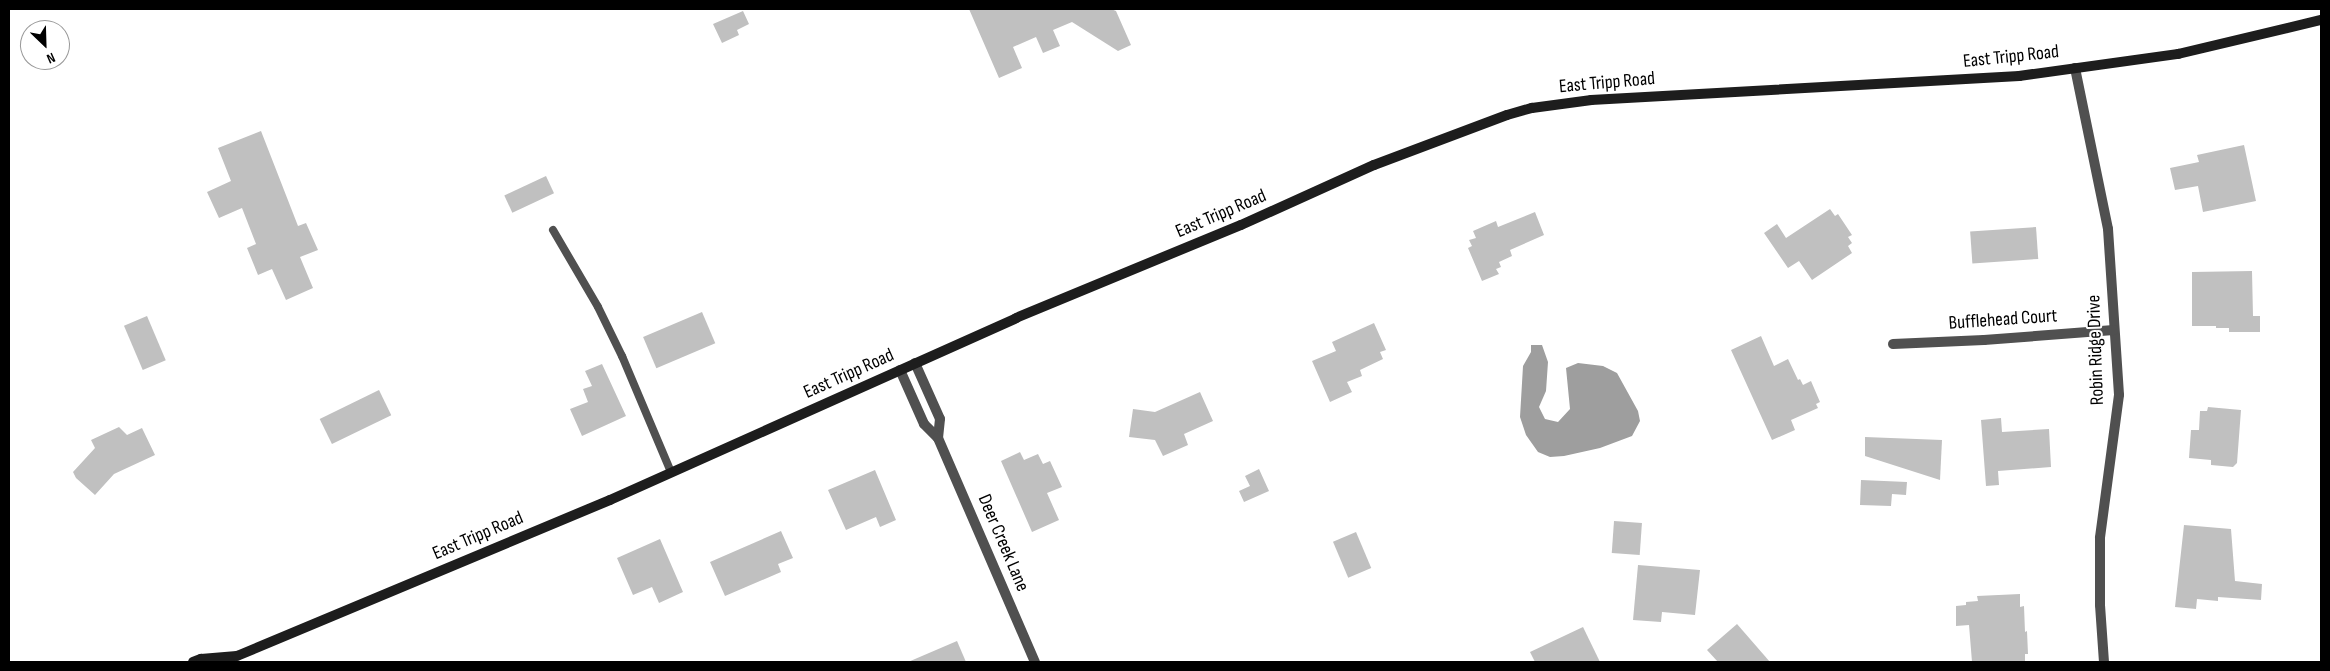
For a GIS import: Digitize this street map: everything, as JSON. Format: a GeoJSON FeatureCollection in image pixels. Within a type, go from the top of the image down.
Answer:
{"type":"FeatureCollection","features":[{"type":"Feature","properties":{"kind":"street","name":"East Tripp Road"},"geometry":{"type":"LineString","coordinates":[[193,662],[201,659],[237,656],[672,472],[1016,318],[1241,225],[1374,165],[1524,110],[1590,100],[1887,82],[1939,82],[2019,76],[2178,54],[2321,20]]}},
{"type":"Feature","properties":{"kind":"street","name":"Robin Ridge Drive"},"geometry":{"type":"LineString","coordinates":[[2075,68],[2108,229],[2119,395],[2100,538],[2100,606],[2104,662]]}},
{"type":"Feature","properties":{"kind":"street","name":"Bufflehead Court"},"geometry":{"type":"LineString","coordinates":[[1893,344],[1984,340],[2114,330]]}},
{"type":"Feature","properties":{"kind":"street","name":"Deer Creek Lane"},"geometry":{"type":"LineString","coordinates":[[915,363],[940,419],[938,438]]}},
{"type":"Feature","properties":{"kind":"street","name":"Deer Creek Lane"},"geometry":{"type":"LineString","coordinates":[[900,370],[924,424],[938,438],[1035,662]]}},
{"type":"Feature","properties":{"kind":"lane"},"geometry":{"type":"LineString","coordinates":[[553,230],[598,307],[622,356],[672,472]]}},
{"type":"Feature","properties":{"kind":"shaded area"},"geometry":{"type":"Polygon","coordinates":[[[1531,345],[1542,345],[1548,362],[1546,391],[1539,407],[1545,419],[1558,422],[1570,409],[1566,368],[1578,363],[1603,366],[1617,373],[1638,411],[1640,421],[1632,436],[1600,448],[1564,456],[1550,457],[1538,452],[1526,435],[1520,417],[1523,366],[1531,352],[1531,345]]]}},
{"type":"Feature","properties":{"kind":"building"},"geometry":{"type":"Polygon","coordinates":[[[969,9],[1111,9],[1116,11],[1131,45],[1118,51],[1072,22],[1053,30],[1060,46],[1043,53],[1036,37],[1013,47],[1022,68],[999,78],[969,9]]]}},
{"type":"Feature","properties":{"kind":"building"},"geometry":{"type":"Polygon","coordinates":[[[743,11],[749,24],[737,30],[739,35],[722,43],[713,24],[743,11]]]}},
{"type":"Feature","properties":{"kind":"building"},"geometry":{"type":"Polygon","coordinates":[[[261,131],[298,226],[306,223],[318,250],[300,257],[313,288],[286,300],[272,269],[258,275],[247,248],[256,244],[242,208],[219,218],[207,192],[231,181],[218,148],[261,131]]]}},
{"type":"Feature","properties":{"kind":"building"},"geometry":{"type":"Polygon","coordinates":[[[2244,145],[2256,201],[2203,212],[2198,186],[2175,190],[2170,168],[2199,162],[2197,155],[2244,145]]]}},
{"type":"Feature","properties":{"kind":"building"},"geometry":{"type":"Polygon","coordinates":[[[546,176],[554,193],[512,213],[504,195],[546,176]]]}},
{"type":"Feature","properties":{"kind":"building"},"geometry":{"type":"Polygon","coordinates":[[[1830,209],[1835,216],[1838,214],[1852,235],[1848,237],[1852,243],[1848,246],[1852,253],[1812,280],[1799,261],[1788,268],[1764,233],[1777,224],[1786,238],[1830,209]]]}},
{"type":"Feature","properties":{"kind":"building"},"geometry":{"type":"Polygon","coordinates":[[[1535,212],[1544,235],[1510,250],[1512,256],[1499,262],[1501,267],[1496,269],[1499,274],[1482,281],[1468,248],[1472,246],[1469,240],[1476,238],[1473,231],[1496,221],[1498,227],[1535,212]]]}},
{"type":"Feature","properties":{"kind":"building"},"geometry":{"type":"Polygon","coordinates":[[[2036,227],[2038,259],[1972,264],[1970,232],[2036,227]]]}},
{"type":"Feature","properties":{"kind":"building"},"geometry":{"type":"Polygon","coordinates":[[[2252,271],[2253,316],[2260,316],[2260,332],[2229,332],[2229,328],[2192,326],[2192,272],[2252,271]]]}},
{"type":"Feature","properties":{"kind":"building"},"geometry":{"type":"Polygon","coordinates":[[[702,312],[715,343],[656,368],[643,337],[702,312]]]}},
{"type":"Feature","properties":{"kind":"building"},"geometry":{"type":"Polygon","coordinates":[[[147,316],[166,360],[143,370],[124,326],[147,316]]]}},
{"type":"Feature","properties":{"kind":"building"},"geometry":{"type":"Polygon","coordinates":[[[1374,323],[1386,350],[1380,352],[1383,359],[1360,370],[1362,376],[1347,382],[1352,392],[1330,402],[1312,361],[1336,351],[1332,342],[1374,323]]]}},
{"type":"Feature","properties":{"kind":"building"},"geometry":{"type":"Polygon","coordinates":[[[1761,336],[1774,366],[1788,359],[1798,380],[1800,379],[1803,385],[1811,381],[1820,402],[1816,404],[1818,408],[1791,420],[1795,430],[1772,440],[1731,350],[1761,336]]]}},
{"type":"Feature","properties":{"kind":"building"},"geometry":{"type":"Polygon","coordinates":[[[602,364],[626,416],[582,436],[570,409],[588,402],[583,389],[592,386],[585,371],[602,364]]]}},
{"type":"Feature","properties":{"kind":"building"},"geometry":{"type":"Polygon","coordinates":[[[379,390],[391,415],[332,444],[320,419],[379,390]]]}},
{"type":"Feature","properties":{"kind":"building"},"geometry":{"type":"Polygon","coordinates":[[[1200,392],[1213,421],[1184,434],[1188,445],[1163,456],[1155,440],[1129,437],[1133,409],[1155,412],[1200,392]]]}},
{"type":"Feature","properties":{"kind":"building"},"geometry":{"type":"Polygon","coordinates":[[[2208,407],[2241,410],[2237,463],[2233,467],[2211,465],[2211,460],[2189,458],[2191,430],[2199,430],[2200,411],[2207,411],[2208,407]]]}},
{"type":"Feature","properties":{"kind":"building"},"geometry":{"type":"Polygon","coordinates":[[[2001,418],[2002,432],[2049,429],[2051,467],[1998,471],[1999,485],[1986,486],[1981,420],[2001,418]]]}},
{"type":"Feature","properties":{"kind":"building"},"geometry":{"type":"Polygon","coordinates":[[[119,427],[127,435],[142,428],[155,455],[114,474],[95,495],[76,478],[73,472],[95,448],[91,440],[119,427]]]}},
{"type":"Feature","properties":{"kind":"building"},"geometry":{"type":"Polygon","coordinates":[[[1865,437],[1942,440],[1940,480],[1865,456],[1865,437]]]}},
{"type":"Feature","properties":{"kind":"building"},"geometry":{"type":"Polygon","coordinates":[[[1020,452],[1024,460],[1038,454],[1043,464],[1050,461],[1062,487],[1047,493],[1059,520],[1032,532],[1001,461],[1020,452]]]}},
{"type":"Feature","properties":{"kind":"building"},"geometry":{"type":"Polygon","coordinates":[[[1259,469],[1269,491],[1244,502],[1239,491],[1250,486],[1245,476],[1259,469]]]}},
{"type":"Feature","properties":{"kind":"building"},"geometry":{"type":"Polygon","coordinates":[[[875,470],[896,520],[880,527],[876,517],[846,530],[828,490],[875,470]]]}},
{"type":"Feature","properties":{"kind":"building"},"geometry":{"type":"Polygon","coordinates":[[[1861,480],[1907,482],[1906,495],[1892,494],[1891,506],[1860,505],[1861,480]]]}},
{"type":"Feature","properties":{"kind":"building"},"geometry":{"type":"Polygon","coordinates":[[[1614,521],[1642,523],[1640,555],[1612,553],[1614,521]]]}},
{"type":"Feature","properties":{"kind":"building"},"geometry":{"type":"Polygon","coordinates":[[[2184,525],[2231,529],[2235,581],[2262,584],[2261,600],[2218,597],[2218,601],[2197,599],[2196,609],[2175,607],[2184,525]]]}},
{"type":"Feature","properties":{"kind":"building"},"geometry":{"type":"Polygon","coordinates":[[[781,531],[793,558],[778,564],[781,572],[725,596],[710,562],[781,531]]]}},
{"type":"Feature","properties":{"kind":"building"},"geometry":{"type":"Polygon","coordinates":[[[1356,532],[1371,568],[1348,578],[1333,542],[1356,532]]]}},
{"type":"Feature","properties":{"kind":"building"},"geometry":{"type":"Polygon","coordinates":[[[660,539],[683,592],[659,603],[652,587],[633,595],[617,558],[660,539]]]}},
{"type":"Feature","properties":{"kind":"building"},"geometry":{"type":"Polygon","coordinates":[[[1638,565],[1700,570],[1695,615],[1662,612],[1661,622],[1633,620],[1638,565]]]}},
{"type":"Feature","properties":{"kind":"building"},"geometry":{"type":"Polygon","coordinates":[[[2020,594],[2020,607],[2024,606],[2025,632],[2027,631],[2028,654],[2025,654],[2025,662],[1972,662],[1969,625],[1956,626],[1956,606],[1966,605],[1966,602],[1978,601],[1977,596],[2020,594]]]}},
{"type":"Feature","properties":{"kind":"building"},"geometry":{"type":"Polygon","coordinates":[[[1737,624],[1770,662],[1718,662],[1707,650],[1737,624]]]}},
{"type":"Feature","properties":{"kind":"building"},"geometry":{"type":"Polygon","coordinates":[[[1583,627],[1600,662],[1535,662],[1530,652],[1583,627]]]}},
{"type":"Feature","properties":{"kind":"building"},"geometry":{"type":"Polygon","coordinates":[[[957,641],[966,662],[908,662],[957,641]]]}}]}
